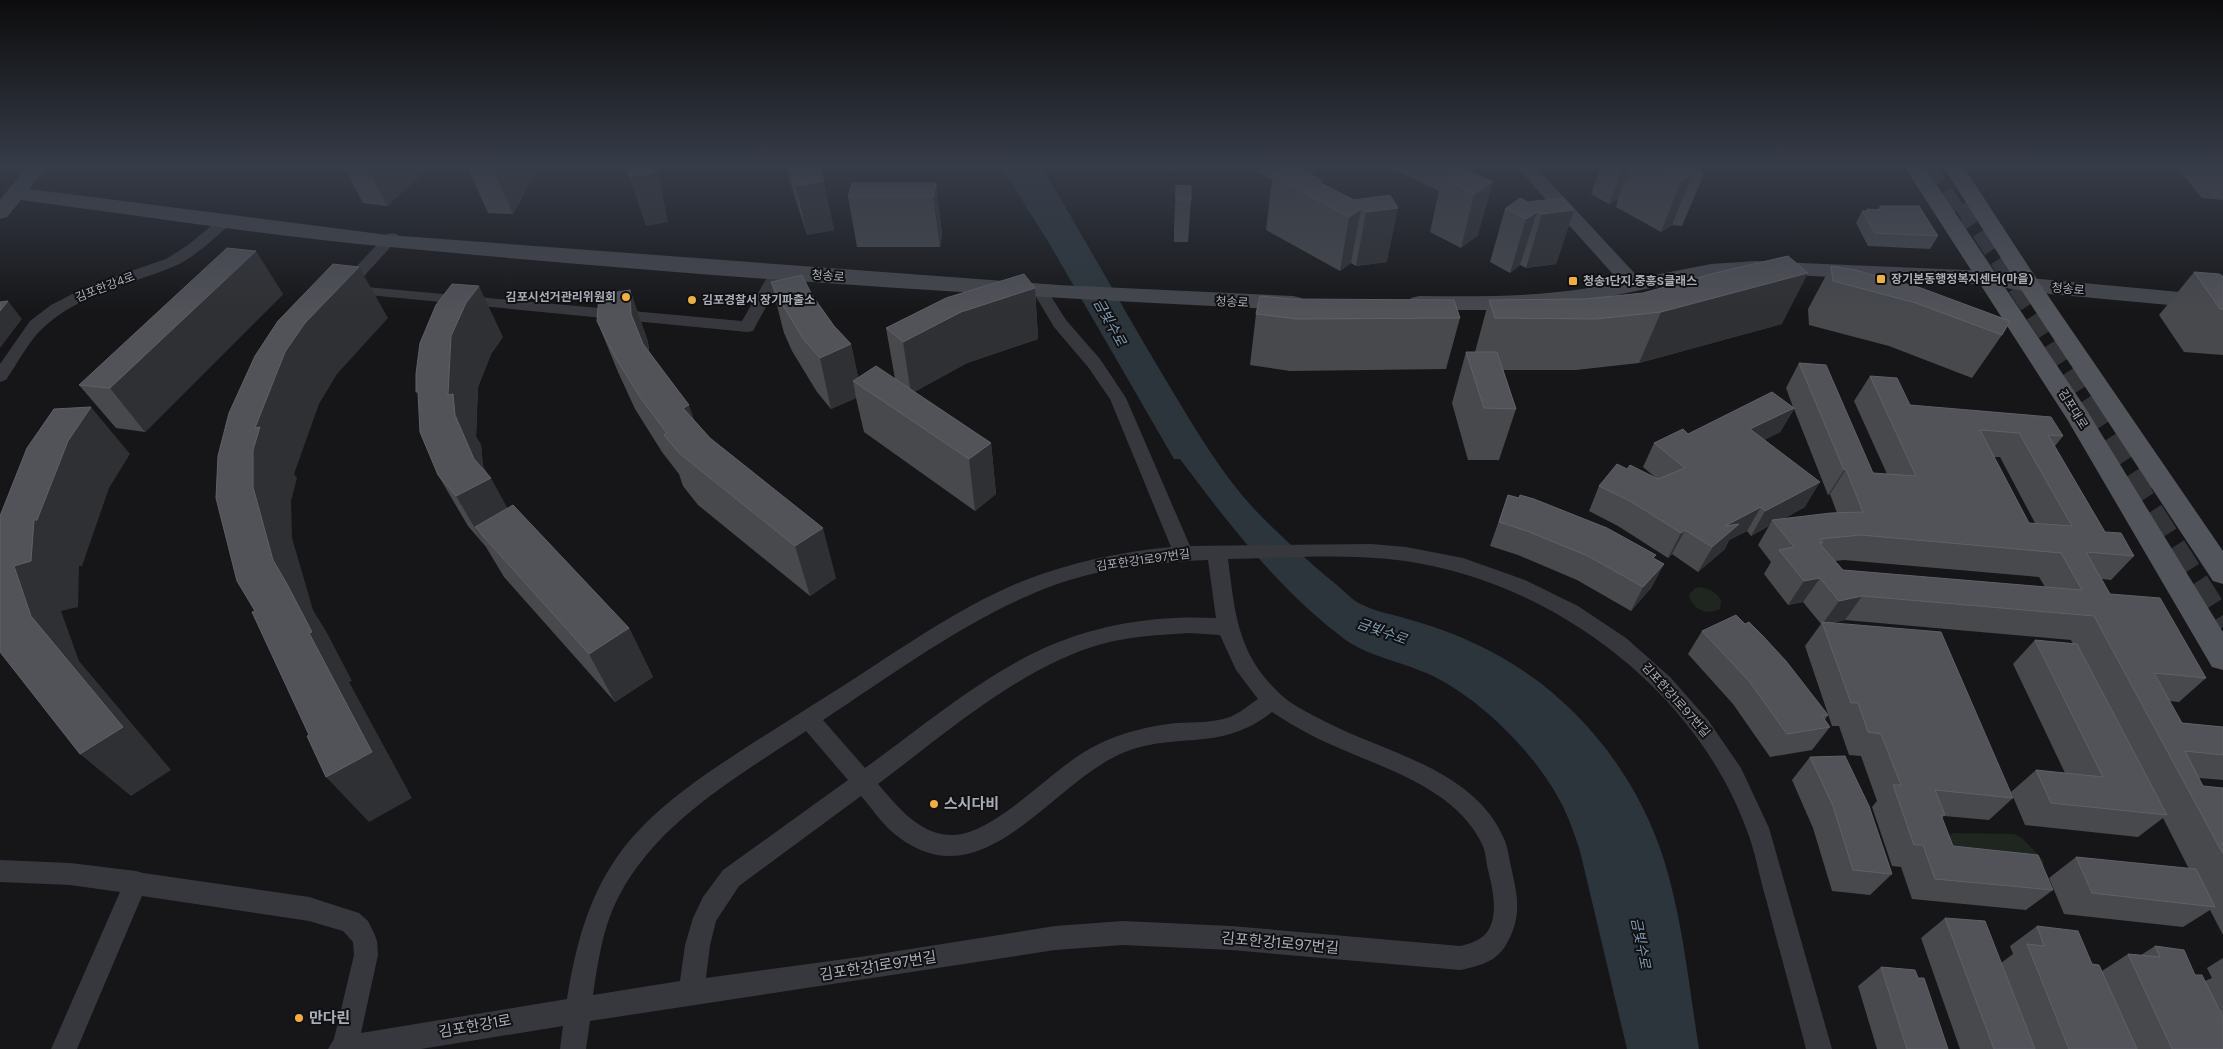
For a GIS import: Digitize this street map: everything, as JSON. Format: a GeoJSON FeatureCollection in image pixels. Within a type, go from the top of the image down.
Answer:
{"type":"FeatureCollection","features":[{"type":"Feature","properties":{"kind":"main road","name":"김포대로"},"geometry":{"type":"LineString","coordinates":[[1947,215],[2077,415],[2223,658]]}},
{"type":"Feature","properties":{"kind":"main road"},"geometry":{"type":"LineString","coordinates":[[1984,215],[2029,285],[2223,573]]}},
{"type":"Feature","properties":{"kind":"street","name":"청송로"},"geometry":{"type":"LineString","coordinates":[[188,215],[390,239],[776,272],[1049,291],[1264,303],[1311,303]]}},
{"type":"Feature","properties":{"kind":"street"},"geometry":{"type":"LineString","coordinates":[[1570,215],[1635,286]]}},
{"type":"Feature","properties":{"kind":"street","name":"김포한강4로"},"geometry":{"type":"LineString","coordinates":[[0,376],[32,329],[57,308],[95,288],[171,262],[193,248],[226,220]]}},
{"type":"Feature","properties":{"kind":"street"},"geometry":{"type":"LineString","coordinates":[[390,239],[343,289],[747,327],[776,272]]}},
{"type":"Feature","properties":{"kind":"street","name":"청송로"},"geometry":{"type":"LineString","coordinates":[[1396,304],[1542,302],[1578,298],[1740,267],[1894,272],[1989,278],[2029,285],[2223,303]]}},
{"type":"Feature","properties":{"kind":"street"},"geometry":{"type":"LineString","coordinates":[[1049,291],[1060,322],[1094,363],[1118,398],[1183,553]]}},
{"type":"Feature","properties":{"kind":"street","name":"김포한강1로97번길"},"geometry":{"type":"LineString","coordinates":[[573,1049],[587,960],[597,921],[611,888],[634,853],[655,829],[681,805],[808,718],[978,611],[1019,591],[1088,567],[1117,561],[1183,553],[1357,550],[1406,554],[1459,565],[1526,588],[1593,626],[1625,648],[1659,678],[1703,727],[1728,764],[1746,796],[1758,828],[1818,1049]]}},
{"type":"Feature","properties":{"kind":"street","name":"김포한강1로97번길"},"geometry":{"type":"LineString","coordinates":[[579,1009],[860,969],[1055,938],[1123,933],[1231,938],[1460,958],[1483,953],[1498,939],[1506,915],[1503,880],[1493,842],[1480,822],[1460,800],[1441,784],[1412,768],[1306,723],[1272,700],[1251,676],[1237,652],[1228,627],[1222,552]]}},
{"type":"Feature","properties":{"kind":"street"},"geometry":{"type":"LineString","coordinates":[[692,992],[696,948],[703,920],[715,896],[731,878],[998,684],[1066,647],[1109,634],[1161,625],[1228,627]]}},
{"type":"Feature","properties":{"kind":"street"},"geometry":{"type":"LineString","coordinates":[[808,718],[898,823],[930,844],[968,844],[988,836],[1007,825],[1067,776],[1110,749],[1132,740],[1151,736],[1205,731],[1231,726],[1249,718],[1272,700]]}},
{"type":"Feature","properties":{"kind":"street"},"geometry":{"type":"LineString","coordinates":[[0,871],[70,874],[136,882],[309,909],[350,921],[359,929],[365,941],[366,955],[343,1049]]}},
{"type":"Feature","properties":{"kind":"street"},"geometry":{"type":"LineString","coordinates":[[64,1049],[136,882]]}},
{"type":"Feature","properties":{"kind":"street","name":"김포한강1로"},"geometry":{"type":"LineString","coordinates":[[343,1049],[579,1009]]}},
{"type":"Feature","properties":{"kind":"shaded area"},"geometry":{"type":"Polygon","coordinates":[[[1701,587],[1712,591],[1719,597],[1721,600],[1720,609],[1710,612],[1701,610],[1693,604],[1689,595],[1695,588],[1701,587]]]}},
{"type":"Feature","properties":{"kind":"shaded area"},"geometry":{"type":"Polygon","coordinates":[[[1953,833],[2014,834],[2022,838],[2043,860],[2044,865],[2037,867],[1967,860],[1950,845],[1947,837],[1953,833]]]}},
{"type":"Feature","properties":{"kind":"water","name":"금빛수로"},"geometry":{"type":"Polygon","coordinates":[[[1031,215],[1070,215],[1203,441],[1239,492],[1253,508],[1310,563],[1361,604],[1374,610],[1452,634],[1512,663],[1542,684],[1594,734],[1616,763],[1635,794],[1651,826],[1664,860],[1681,930],[1699,1049],[1627,1049],[1580,851],[1565,811],[1548,781],[1520,745],[1487,713],[1469,699],[1433,676],[1353,645],[1319,619],[1276,577],[1236,531],[1180,459],[1174,459],[1031,215]]]}},
{"type":"Feature","properties":{"kind":"building"},"geometry":{"type":"Polygon","coordinates":[[[1518,215],[1532,215],[1526,219],[1518,215]]]}},
{"type":"Feature","properties":{"kind":"building"},"geometry":{"type":"Polygon","coordinates":[[[1864,215],[1925,215],[1938,236],[1875,233],[1864,215]]]}},
{"type":"Feature","properties":{"kind":"building"},"geometry":{"type":"Polygon","coordinates":[[[227,248],[256,251],[110,388],[79,385],[227,248]]]}},
{"type":"Feature","properties":{"kind":"building"},"geometry":{"type":"Polygon","coordinates":[[[1788,256],[1808,273],[1661,312],[1596,319],[1495,318],[1489,300],[1585,299],[1643,293],[1715,273],[1788,256]]]}},
{"type":"Feature","properties":{"kind":"building"},"geometry":{"type":"Polygon","coordinates":[[[333,264],[359,267],[305,323],[285,352],[255,428],[260,427],[253,450],[253,487],[273,560],[312,632],[309,633],[372,752],[326,777],[307,736],[309,735],[252,612],[255,611],[237,581],[216,498],[218,456],[229,413],[255,356],[278,321],[333,264]]]}},
{"type":"Feature","properties":{"kind":"building"},"geometry":{"type":"Polygon","coordinates":[[[1831,266],[1855,270],[1921,288],[2010,321],[2002,335],[1916,303],[1833,281],[1831,266]]]}},
{"type":"Feature","properties":{"kind":"building"},"geometry":{"type":"Polygon","coordinates":[[[2194,272],[2220,274],[2223,277],[2223,309],[2220,309],[2194,272]]]}},
{"type":"Feature","properties":{"kind":"building"},"geometry":{"type":"Polygon","coordinates":[[[1024,274],[1035,288],[961,312],[903,342],[886,328],[946,298],[1024,274]]]}},
{"type":"Feature","properties":{"kind":"building"},"geometry":{"type":"Polygon","coordinates":[[[802,275],[812,295],[834,326],[851,344],[820,358],[804,340],[771,282],[802,275]]]}},
{"type":"Feature","properties":{"kind":"building"},"geometry":{"type":"Polygon","coordinates":[[[452,284],[479,286],[466,303],[451,336],[448,395],[453,394],[455,415],[474,459],[491,478],[456,496],[438,475],[420,432],[418,392],[416,392],[420,343],[436,305],[452,284]]]}},
{"type":"Feature","properties":{"kind":"building"},"geometry":{"type":"Polygon","coordinates":[[[630,290],[631,314],[643,344],[689,405],[683,408],[710,438],[823,528],[795,546],[679,453],[664,435],[667,433],[642,400],[615,357],[597,321],[599,295],[630,290]]]}},
{"type":"Feature","properties":{"kind":"building"},"geometry":{"type":"Polygon","coordinates":[[[1260,296],[1291,299],[1454,300],[1460,318],[1298,319],[1256,314],[1260,296]]]}},
{"type":"Feature","properties":{"kind":"building"},"geometry":{"type":"Polygon","coordinates":[[[8,301],[0,311],[0,302],[8,301]]]}},
{"type":"Feature","properties":{"kind":"building"},"geometry":{"type":"Polygon","coordinates":[[[1466,352],[1497,352],[1516,409],[1484,408],[1466,352]]]}},
{"type":"Feature","properties":{"kind":"building"},"geometry":{"type":"Polygon","coordinates":[[[1799,363],[1826,365],[1873,473],[1916,476],[1870,376],[1897,378],[1910,405],[2051,417],[2063,436],[2048,435],[2105,532],[2121,533],[2134,556],[2086,552],[2110,594],[2160,598],[2206,678],[2154,673],[2182,723],[2223,727],[2223,755],[2185,751],[2203,786],[2223,788],[2223,854],[2094,616],[1862,596],[1839,601],[1820,578],[1804,581],[1779,550],[1794,547],[1772,520],[1831,513],[1863,512],[1846,469],[1844,470],[1799,363]],[[1980,430],[2029,523],[2072,526],[2019,433],[1980,430]],[[1861,535],[1820,539],[1823,543],[1819,543],[1843,570],[2082,590],[2061,553],[1861,535]]]}},
{"type":"Feature","properties":{"kind":"building"},"geometry":{"type":"Polygon","coordinates":[[[876,366],[991,443],[969,459],[853,381],[876,366]]]}},
{"type":"Feature","properties":{"kind":"building"},"geometry":{"type":"Polygon","coordinates":[[[1772,392],[1794,408],[1750,429],[1820,482],[1765,511],[1761,507],[1725,526],[1739,524],[1712,547],[1685,530],[1681,533],[1630,501],[1599,486],[1617,464],[1627,469],[1630,465],[1658,479],[1685,468],[1654,443],[1683,429],[1688,434],[1772,392]]]}},
{"type":"Feature","properties":{"kind":"building"},"geometry":{"type":"Polygon","coordinates":[[[91,407],[68,441],[37,520],[34,520],[31,561],[14,566],[31,616],[123,727],[80,754],[0,652],[0,516],[27,448],[54,409],[91,407]]]}},
{"type":"Feature","properties":{"kind":"building"},"geometry":{"type":"Polygon","coordinates":[[[1508,495],[1519,498],[1520,495],[1534,499],[1607,528],[1656,555],[1653,558],[1664,564],[1643,587],[1588,556],[1527,531],[1499,522],[1508,495]]]}},
{"type":"Feature","properties":{"kind":"building"},"geometry":{"type":"Polygon","coordinates":[[[513,505],[629,628],[589,654],[475,527],[513,505]]]}},
{"type":"Feature","properties":{"kind":"building"},"geometry":{"type":"Polygon","coordinates":[[[1736,615],[1745,624],[1749,622],[1786,661],[1828,715],[1822,716],[1830,727],[1787,734],[1749,681],[1702,631],[1736,615]]]}},
{"type":"Feature","properties":{"kind":"building"},"geometry":{"type":"Polygon","coordinates":[[[1822,622],[1941,632],[2013,798],[1935,790],[1945,815],[1941,815],[1953,846],[2038,855],[2053,890],[1935,879],[1923,845],[1914,845],[1893,785],[1901,785],[1881,734],[1868,732],[1858,703],[1851,703],[1822,622]]]}},
{"type":"Feature","properties":{"kind":"building"},"geometry":{"type":"Polygon","coordinates":[[[2035,640],[2077,644],[2167,815],[2051,803],[2036,770],[2103,777],[2035,640]]]}},
{"type":"Feature","properties":{"kind":"building"},"geometry":{"type":"Polygon","coordinates":[[[1845,756],[1869,806],[1892,874],[1853,870],[1833,806],[1810,757],[1845,756]]]}},
{"type":"Feature","properties":{"kind":"building"},"geometry":{"type":"Polygon","coordinates":[[[2076,857],[2196,869],[2215,907],[2092,893],[2076,857]]]}},
{"type":"Feature","properties":{"kind":"building"},"geometry":{"type":"Polygon","coordinates":[[[1945,918],[1985,921],[2035,1049],[1994,1049],[1945,918]]]}},
{"type":"Feature","properties":{"kind":"building"},"geometry":{"type":"Polygon","coordinates":[[[2037,926],[2078,931],[2092,964],[2099,965],[2137,1049],[2069,1049],[2027,944],[2044,946],[2037,926]]]}},
{"type":"Feature","properties":{"kind":"building"},"geometry":{"type":"Polygon","coordinates":[[[2155,946],[2184,950],[2195,975],[2202,975],[2223,1017],[2223,1049],[2172,1049],[2128,954],[2160,957],[2155,946]]]}},
{"type":"Feature","properties":{"kind":"building"},"geometry":{"type":"Polygon","coordinates":[[[1881,967],[1915,970],[1918,978],[1924,978],[1948,1049],[1907,1049],[1881,967]]]}},
{"type":"Feature","properties":{"kind":"tunnel"},"geometry":{"type":"LineString","coordinates":[[1957,215],[1966,229]]}},
{"type":"Feature","properties":{"kind":"tunnel"},"geometry":{"type":"LineString","coordinates":[[1972,215],[2093,401]]}},
{"type":"Feature","properties":{"kind":"tunnel"},"geometry":{"type":"LineString","coordinates":[[2092,399],[2151,489]]}},
{"type":"Feature","properties":{"kind":"tunnel"},"geometry":{"type":"LineString","coordinates":[[2127,477],[2223,627]]}},
{"type":"Feature","properties":{"kind":"place","name":"장기본동행정복지센터(마을)"},"geometry":{"type":"Point","coordinates":[1881,279]}},
{"type":"Feature","properties":{"kind":"place","name":"청송1단지.중흥S클래스"},"geometry":{"type":"Point","coordinates":[1573,281]}},
{"type":"Feature","properties":{"kind":"place","name":"김포시선거관리위원회"},"geometry":{"type":"Point","coordinates":[626,297]}},
{"type":"Feature","properties":{"kind":"place","name":"김포경찰서 장기파출소"},"geometry":{"type":"Point","coordinates":[692,300]}},
{"type":"Feature","properties":{"kind":"place","name":"스시다비"},"geometry":{"type":"Point","coordinates":[934,804]}},
{"type":"Feature","properties":{"kind":"place","name":"만다린"},"geometry":{"type":"Point","coordinates":[299,1018]}}]}
